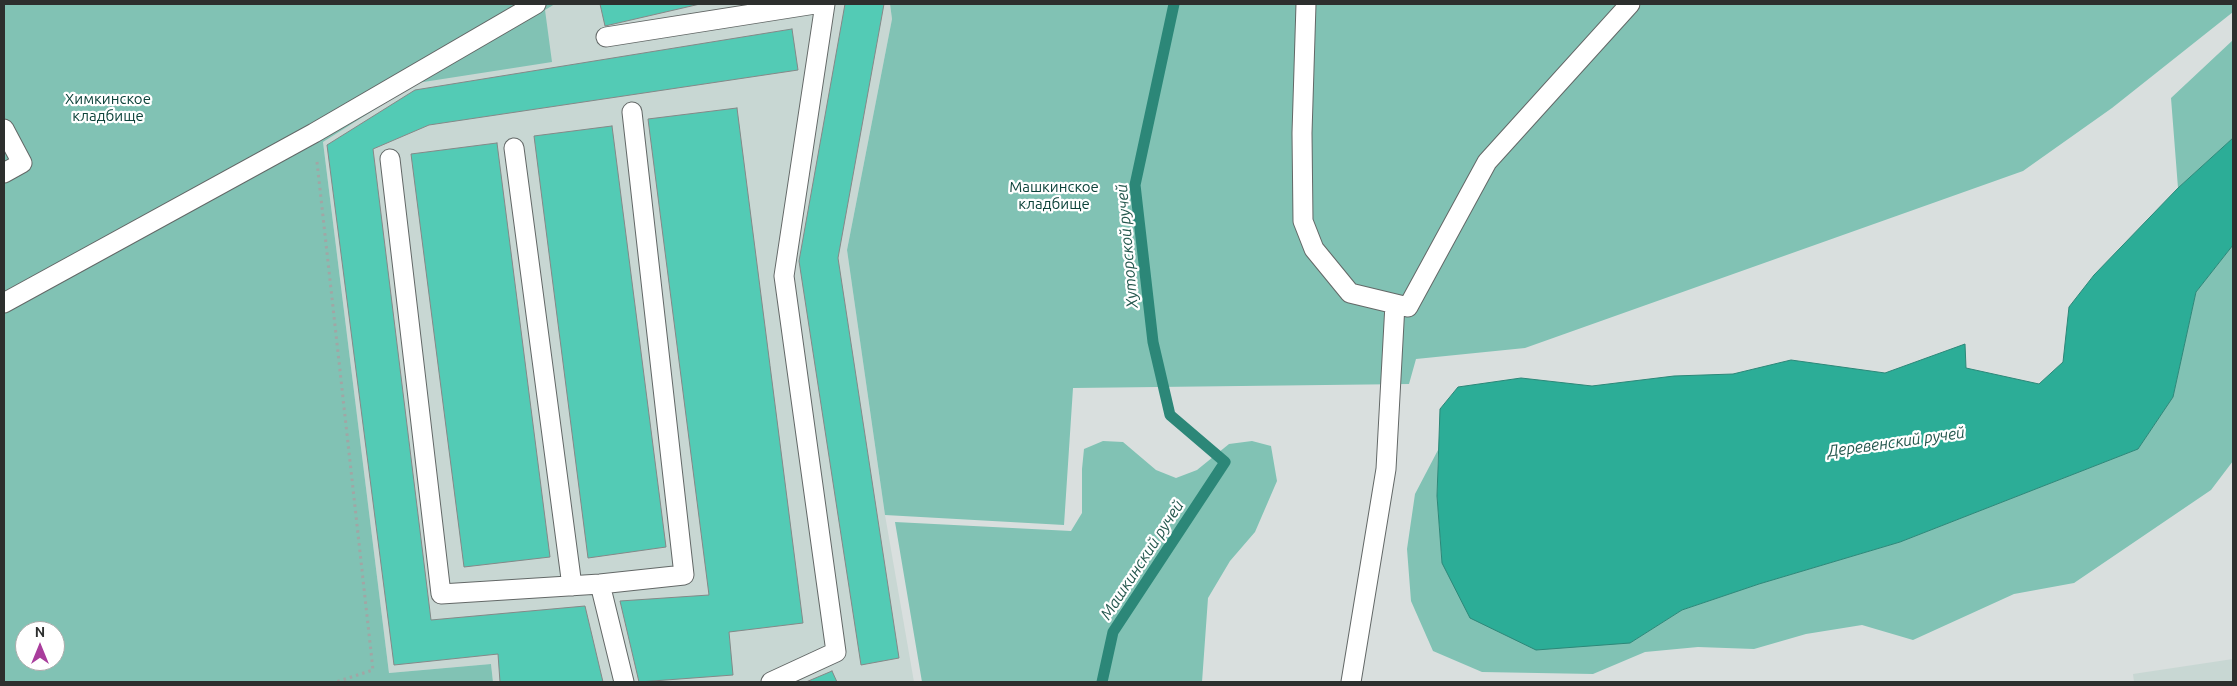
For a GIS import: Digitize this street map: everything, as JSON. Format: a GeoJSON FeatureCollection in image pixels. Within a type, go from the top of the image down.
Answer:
{"type":"FeatureCollection","features":[{"type":"Feature","properties":{"kind":"lane"},"geometry":{"type":"LineString","coordinates":[[4,303],[314,133],[536,4]]}},
{"type":"Feature","properties":{"kind":"lane"},"geometry":{"type":"LineString","coordinates":[[606,37],[815,4]]}},
{"type":"Feature","properties":{"kind":"lane"},"geometry":{"type":"LineString","coordinates":[[775,681],[836,652],[784,276],[825,4]]}},
{"type":"Feature","properties":{"kind":"lane"},"geometry":{"type":"LineString","coordinates":[[1306,4],[1302,133],[1304,220],[1314,249],[1350,293],[1408,307],[1488,162],[1630,4]]}},
{"type":"Feature","properties":{"kind":"lane"},"geometry":{"type":"LineString","coordinates":[[390,159],[441,594],[600,584],[684,575],[632,112]]}},
{"type":"Feature","properties":{"kind":"lane"},"geometry":{"type":"LineString","coordinates":[[4,129],[22,164],[4,173]]}},
{"type":"Feature","properties":{"kind":"lane"},"geometry":{"type":"LineString","coordinates":[[514,148],[572,586]]}},
{"type":"Feature","properties":{"kind":"lane"},"geometry":{"type":"LineString","coordinates":[[1351,682],[1386,469],[1395,304]]}},
{"type":"Feature","properties":{"kind":"lane"},"geometry":{"type":"LineString","coordinates":[[600,584],[624,682]]}},
{"type":"Feature","properties":{"kind":"path"},"geometry":{"type":"LineString","coordinates":[[314,133],[373,670],[336,682]]}},
{"type":"Feature","properties":{"kind":"shaded area"},"geometry":{"type":"Polygon","coordinates":[[[555,4],[890,4],[892,19],[847,250],[885,515],[914,682],[493,682],[491,664],[389,673],[323,142],[417,83],[555,4]]]}},
{"type":"Feature","properties":{"kind":"shaded area"},"geometry":{"type":"Polygon","coordinates":[[[2233,659],[2233,682],[2134,682],[2133,674],[2233,659]]]}},
{"type":"Feature","properties":{"kind":"green space","name":"Химкинское кладбище"},"geometry":{"type":"Polygon","coordinates":[[[4,4],[555,4],[545,10],[552,62],[417,83],[323,142],[389,673],[491,664],[493,682],[4,682],[4,4]]]}},
{"type":"Feature","properties":{"kind":"green space","name":"Машкинское кладбище"},"geometry":{"type":"Polygon","coordinates":[[[890,4],[2233,4],[2233,12],[2112,108],[2023,171],[1525,348],[1416,359],[1409,384],[1073,388],[1064,525],[885,515],[847,250],[892,19],[890,4]]]}},
{"type":"Feature","properties":{"kind":"green space"},"geometry":{"type":"Polygon","coordinates":[[[2233,40],[2233,138],[2178,188],[2171,98],[2233,40]]]}},
{"type":"Feature","properties":{"kind":"green space"},"geometry":{"type":"Polygon","coordinates":[[[2233,245],[2233,461],[2211,490],[2074,583],[2014,594],[1913,640],[1862,625],[1806,634],[1754,649],[1698,647],[1645,652],[1593,674],[1482,672],[1433,651],[1411,601],[1407,549],[1415,494],[1438,450],[1437,496],[1442,563],[1630,643],[1682,610],[1759,584],[1900,542],[2138,449],[2173,397],[2196,292],[2233,245]]]}},
{"type":"Feature","properties":{"kind":"green space"},"geometry":{"type":"Polygon","coordinates":[[[1103,441],[1123,442],[1156,470],[1176,478],[1197,470],[1229,444],[1252,441],[1271,446],[1277,481],[1255,532],[1230,561],[1208,598],[1202,682],[922,682],[895,522],[1071,531],[1082,513],[1084,449],[1103,441]]]}},
{"type":"Feature","properties":{"kind":"water","name":"Деревенский ручей"},"geometry":{"type":"Polygon","coordinates":[[[2233,138],[2233,245],[2196,292],[2173,397],[2138,449],[1900,542],[1759,584],[1682,610],[1630,643],[1536,650],[1470,618],[1442,563],[1437,496],[1440,409],[1458,387],[1521,378],[1592,386],[1674,376],[1733,374],[1791,360],[1885,373],[1965,344],[1966,368],[2039,384],[2063,362],[2069,307],[2094,275],[2178,188],[2233,138]]]}},
{"type":"Feature","properties":{"kind":"building"},"geometry":{"type":"Polygon","coordinates":[[[600,4],[700,4],[605,26],[600,4]]]}},
{"type":"Feature","properties":{"kind":"building"},"geometry":{"type":"Polygon","coordinates":[[[845,4],[884,4],[838,258],[899,658],[861,665],[799,261],[845,4]]]}},
{"type":"Feature","properties":{"kind":"building"},"geometry":{"type":"Polygon","coordinates":[[[792,29],[798,70],[429,125],[373,149],[431,620],[585,606],[603,682],[500,682],[498,654],[394,665],[327,145],[415,90],[792,29]]]}},
{"type":"Feature","properties":{"kind":"building"},"geometry":{"type":"Polygon","coordinates":[[[737,108],[803,623],[729,632],[733,675],[639,682],[620,601],[709,595],[648,119],[737,108]]]}},
{"type":"Feature","properties":{"kind":"building"},"geometry":{"type":"Polygon","coordinates":[[[612,126],[666,547],[588,558],[534,136],[612,126]]]}},
{"type":"Feature","properties":{"kind":"building"},"geometry":{"type":"Polygon","coordinates":[[[497,143],[550,557],[464,567],[411,154],[497,143]]]}},
{"type":"Feature","properties":{"kind":"building"},"geometry":{"type":"Polygon","coordinates":[[[832,671],[837,682],[806,682],[832,671]]]}},
{"type":"Feature","properties":{"kind":"waterway","name":"Хуторской ручей"},"geometry":{"type":"LineString","coordinates":[[1102,682],[1113,632],[1225,462],[1170,415],[1153,342],[1135,185],[1174,4]]}},
{"type":"Feature","properties":{"kind":"water label","name":"Машкинский ручей"},"geometry":{"type":"Point","coordinates":[1142,560]}}]}
